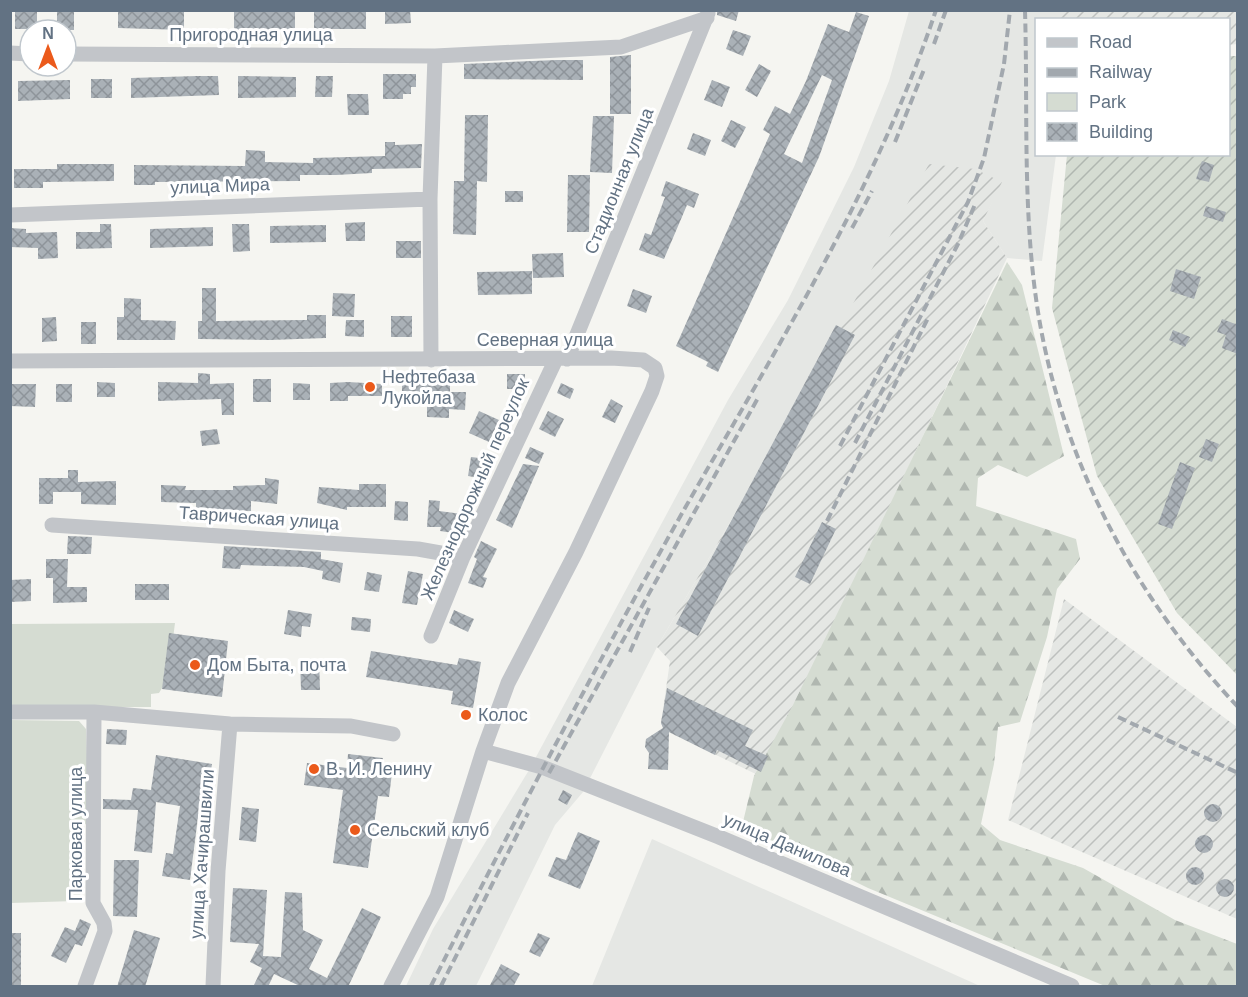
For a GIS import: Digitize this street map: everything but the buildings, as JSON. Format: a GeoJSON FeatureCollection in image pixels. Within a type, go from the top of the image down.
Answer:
{"type":"FeatureCollection","features":[{"type":"Feature","properties":{"kind":"street","name":"Стадионная улица"},"geometry":{"type":"LineString","coordinates":[[435,56],[621,47],[708,14]]}},
{"type":"Feature","properties":{"kind":"street","name":"Стадионная улица"},"geometry":{"type":"LineString","coordinates":[[562,359],[708,14]]}},
{"type":"Feature","properties":{"kind":"street","name":"Пригородная улица"},"geometry":{"type":"LineString","coordinates":[[78,54],[435,56]]}},
{"type":"Feature","properties":{"kind":"street"},"geometry":{"type":"LineString","coordinates":[[431,360],[430,199],[435,56]]}},
{"type":"Feature","properties":{"kind":"street","name":"улица Мира"},"geometry":{"type":"LineString","coordinates":[[10,215],[430,199]]}},
{"type":"Feature","properties":{"kind":"street","name":"Северная улица"},"geometry":{"type":"LineString","coordinates":[[10,361],[562,359],[643,360],[651,363],[657,376],[576,552],[508,683],[483,751]]}},
{"type":"Feature","properties":{"kind":"street","name":"Железнодорожный переулок"},"geometry":{"type":"LineString","coordinates":[[431,636],[463,557],[562,359]]}},
{"type":"Feature","properties":{"kind":"street","name":"Таврическая улица"},"geometry":{"type":"LineString","coordinates":[[52,525],[418,549],[463,557]]}},
{"type":"Feature","properties":{"kind":"street"},"geometry":{"type":"LineString","coordinates":[[10,712],[94,712],[230,724],[351,726],[393,734]]}},
{"type":"Feature","properties":{"kind":"street","name":"Парковая улица"},"geometry":{"type":"LineString","coordinates":[[85,987],[105,931],[104,923],[93,903],[94,712]]}},
{"type":"Feature","properties":{"kind":"street","name":"улица Хачирашвили"},"geometry":{"type":"LineString","coordinates":[[213,987],[230,724]]}},
{"type":"Feature","properties":{"kind":"street"},"geometry":{"type":"LineString","coordinates":[[392,987],[437,897],[483,751]]}},
{"type":"Feature","properties":{"kind":"street","name":"улица Данилова"},"geometry":{"type":"LineString","coordinates":[[483,751],[542,767],[719,837],[1072,987]]}},
{"type":"Feature","properties":{"kind":"shaded area"},"geometry":{"type":"Polygon","coordinates":[[[909,11],[1069,11],[1069,18],[1035,18],[1035,156],[1056,156],[1042,261],[1007,258],[983,221],[1001,182],[792,416],[657,647],[583,792],[555,825],[476,986],[406,986],[433,929],[529,770],[728,400],[788,300],[854,167],[889,81],[909,11]]]}},
{"type":"Feature","properties":{"kind":"shaded area"},"geometry":{"type":"Polygon","coordinates":[[[1061,11],[1237,11],[1237,44],[1230,45],[1230,18],[1061,18],[1061,11]]]}},
{"type":"Feature","properties":{"kind":"shaded area"},"geometry":{"type":"Polygon","coordinates":[[[929,164],[975,169],[1002,182],[983,221],[1007,258],[762,777],[664,730],[661,723],[670,661],[657,647],[792,416],[929,164]]]}},
{"type":"Feature","properties":{"kind":"shaded area"},"geometry":{"type":"Polygon","coordinates":[[[1064,599],[1237,727],[1237,919],[1008,820],[1064,599]]]}},
{"type":"Feature","properties":{"kind":"shaded area"},"geometry":{"type":"Polygon","coordinates":[[[652,839],[980,986],[592,986],[652,839]]]}},
{"type":"Feature","properties":{"kind":"green space"},"geometry":{"type":"Polygon","coordinates":[[[1230,56],[1237,56],[1237,675],[1177,613],[1097,476],[1052,308],[1067,156],[1230,156],[1230,56]]]}},
{"type":"Feature","properties":{"kind":"green space"},"geometry":{"type":"Polygon","coordinates":[[[1007,262],[1022,285],[1064,456],[1027,477],[998,465],[978,478],[976,506],[1076,539],[1080,559],[1057,589],[1047,637],[1020,722],[998,727],[994,764],[981,824],[1000,840],[1083,868],[1175,920],[1237,944],[1237,986],[1105,986],[868,888],[742,826],[754,776],[793,705],[1007,262]]]}},
{"type":"Feature","properties":{"kind":"green space"},"geometry":{"type":"Polygon","coordinates":[[[175,623],[168,678],[159,693],[151,694],[151,707],[11,707],[10,624],[175,623]]]}},
{"type":"Feature","properties":{"kind":"green space"},"geometry":{"type":"Polygon","coordinates":[[[10,720],[79,721],[86,729],[89,820],[83,827],[80,898],[75,901],[11,903],[10,720]]]}},
{"type":"Feature","properties":{"kind":"railway"},"geometry":{"type":"LineString","coordinates":[[431,986],[523,805],[619,626],[823,265],[885,140],[936,10]]}},
{"type":"Feature","properties":{"kind":"railway"},"geometry":{"type":"LineString","coordinates":[[934,44],[946,10]]}},
{"type":"Feature","properties":{"kind":"railway"},"geometry":{"type":"LineString","coordinates":[[840,446],[968,202],[984,158],[1004,64],[1010,10]]}},
{"type":"Feature","properties":{"kind":"railway"},"geometry":{"type":"LineString","coordinates":[[1025,10],[1030,242],[1039,318],[1066,426],[1086,477],[1137,575],[1167,621],[1238,707]]}},
{"type":"Feature","properties":{"kind":"railway"},"geometry":{"type":"LineString","coordinates":[[895,142],[925,67]]}},
{"type":"Feature","properties":{"kind":"railway"},"geometry":{"type":"LineString","coordinates":[[852,228],[872,191]]}},
{"type":"Feature","properties":{"kind":"railway"},"geometry":{"type":"LineString","coordinates":[[855,443],[958,244],[976,202]]}},
{"type":"Feature","properties":{"kind":"railway"},"geometry":{"type":"LineString","coordinates":[[827,521],[929,316]]}},
{"type":"Feature","properties":{"kind":"railway"},"geometry":{"type":"LineString","coordinates":[[549,773],[758,398]]}},
{"type":"Feature","properties":{"kind":"railway"},"geometry":{"type":"LineString","coordinates":[[630,652],[649,608]]}},
{"type":"Feature","properties":{"kind":"railway"},"geometry":{"type":"LineString","coordinates":[[1118,717],[1238,773]]}},
{"type":"Feature","properties":{"kind":"railway"},"geometry":{"type":"LineString","coordinates":[[441,986],[528,813]]}},
{"type":"Feature","properties":{"kind":"place","name":"Нефтебаза Лукойла"},"geometry":{"type":"Point","coordinates":[370,387]}},
{"type":"Feature","properties":{"kind":"place","name":"Дом Быта, почта"},"geometry":{"type":"Point","coordinates":[195,665]}},
{"type":"Feature","properties":{"kind":"place","name":"Колос"},"geometry":{"type":"Point","coordinates":[466,715]}},
{"type":"Feature","properties":{"kind":"place","name":"В. И. Ленину"},"geometry":{"type":"Point","coordinates":[314,769]}},
{"type":"Feature","properties":{"kind":"place","name":"Сельский клуб"},"geometry":{"type":"Point","coordinates":[355,830]}}]}
